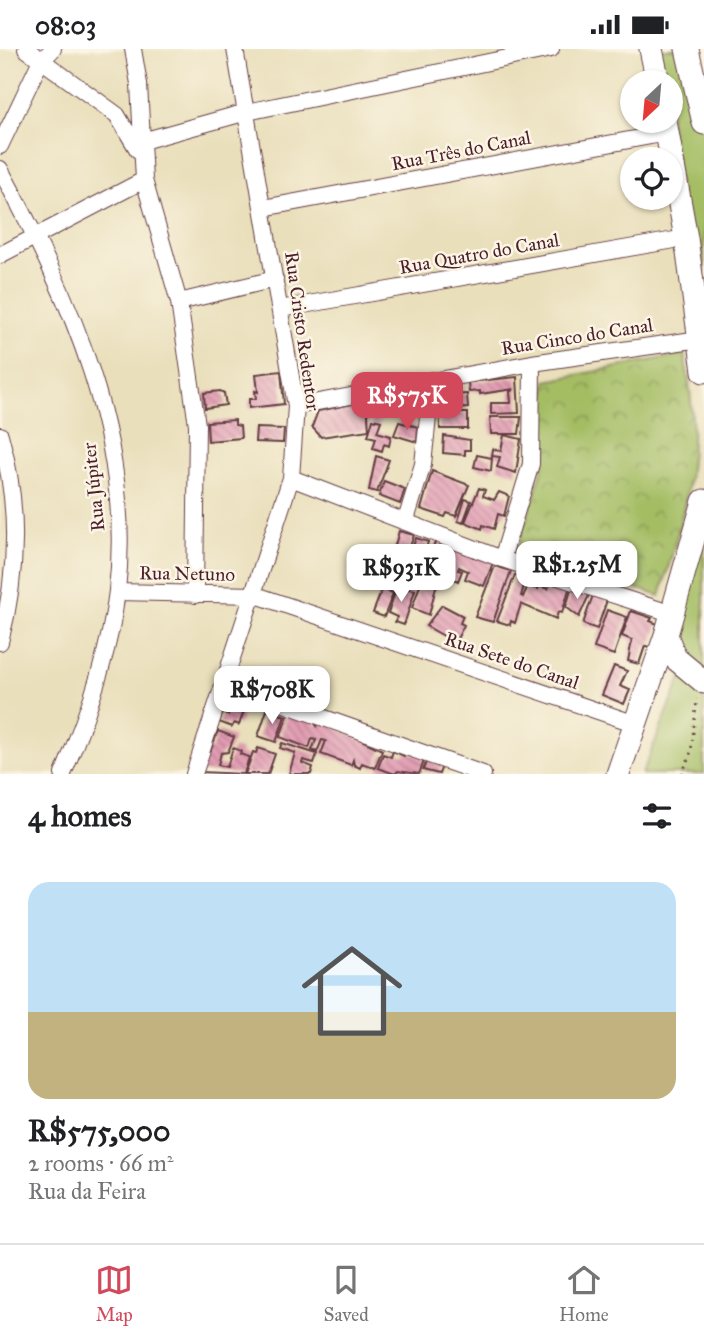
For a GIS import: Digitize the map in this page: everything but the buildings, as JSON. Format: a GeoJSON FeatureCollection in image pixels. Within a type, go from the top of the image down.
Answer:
{"type":"FeatureCollection","features":[{"type":"Feature","properties":{"kind":"street"},"geometry":{"type":"LineString","coordinates":[[26,49],[40,62],[117,115],[139,147]]}},
{"type":"Feature","properties":{"kind":"street"},"geometry":{"type":"LineString","coordinates":[[0,146],[40,62],[53,49]]}},
{"type":"Feature","properties":{"kind":"street"},"geometry":{"type":"LineString","coordinates":[[133,49],[139,84],[139,147],[144,180],[179,302],[197,425],[195,595]]}},
{"type":"Feature","properties":{"kind":"street","name":"Rua Cristo Redentor"},"geometry":{"type":"LineString","coordinates":[[194,774],[256,595],[291,478],[296,406],[235,49]]}},
{"type":"Feature","properties":{"kind":"street"},"geometry":{"type":"LineString","coordinates":[[139,147],[247,112],[551,49]]}},
{"type":"Feature","properties":{"kind":"street"},"geometry":{"type":"LineString","coordinates":[[651,49],[655,70]]}},
{"type":"Feature","properties":{"kind":"street"},"geometry":{"type":"LineString","coordinates":[[688,49],[699,77],[704,123]]}},
{"type":"Feature","properties":{"kind":"street","name":"Rua Três do Canal"},"geometry":{"type":"LineString","coordinates":[[263,208],[636,133]]}},
{"type":"Feature","properties":{"kind":"street"},"geometry":{"type":"LineString","coordinates":[[667,133],[686,238],[704,371]]}},
{"type":"Feature","properties":{"kind":"street","name":"Rua Júpiter"},"geometry":{"type":"LineString","coordinates":[[0,169],[37,237],[80,332],[112,445],[119,543],[117,592],[108,637],[77,740],[63,774]]}},
{"type":"Feature","properties":{"kind":"street"},"geometry":{"type":"LineString","coordinates":[[0,255],[144,180]]}},
{"type":"Feature","properties":{"kind":"street","name":"Rua Quatro do Canal"},"geometry":{"type":"LineString","coordinates":[[280,309],[686,238]]}},
{"type":"Feature","properties":{"kind":"street"},"geometry":{"type":"LineString","coordinates":[[179,302],[275,279]]}},
{"type":"Feature","properties":{"kind":"street","name":"Rua Cinco do Canal"},"geometry":{"type":"LineString","coordinates":[[296,406],[532,363],[700,338]]}},
{"type":"Feature","properties":{"kind":"street"},"geometry":{"type":"LineString","coordinates":[[502,559],[531,464],[532,363]]}},
{"type":"Feature","properties":{"kind":"street"},"geometry":{"type":"LineString","coordinates":[[406,520],[423,464],[432,380]]}},
{"type":"Feature","properties":{"kind":"street"},"geometry":{"type":"LineString","coordinates":[[0,435],[17,531],[11,599],[0,642]]}},
{"type":"Feature","properties":{"kind":"street"},"geometry":{"type":"LineString","coordinates":[[291,478],[406,520],[668,624]]}},
{"type":"Feature","properties":{"kind":"street"},"geometry":{"type":"LineString","coordinates":[[618,774],[668,624],[704,501]]}},
{"type":"Feature","properties":{"kind":"street","name":"Rua Netuno"},"geometry":{"type":"LineString","coordinates":[[117,592],[256,595]]}},
{"type":"Feature","properties":{"kind":"street","name":"Rua Sete do Canal"},"geometry":{"type":"LineString","coordinates":[[256,595],[636,724]]}},
{"type":"Feature","properties":{"kind":"street"},"geometry":{"type":"LineString","coordinates":[[668,624],[675,658],[701,689]]}},
{"type":"Feature","properties":{"kind":"street"},"geometry":{"type":"LineString","coordinates":[[225,683],[483,774]]}},
{"type":"Feature","properties":{"kind":"path"},"geometry":{"type":"LineString","coordinates":[[704,636],[704,642]]}},
{"type":"Feature","properties":{"kind":"path"},"geometry":{"type":"LineString","coordinates":[[682,774],[691,752],[701,689]]}},
{"type":"Feature","properties":{"kind":"green space"},"geometry":{"type":"Polygon","coordinates":[[[658,49],[687,49],[704,123],[704,372],[682,210],[683,147],[674,147],[672,133],[683,133],[683,70],[662,70],[658,49]]]}},
{"type":"Feature","properties":{"kind":"green space"},"geometry":{"type":"Polygon","coordinates":[[[684,354],[690,387],[692,448],[678,534],[660,596],[517,550],[542,471],[546,381],[684,354]]]}},
{"type":"Feature","properties":{"kind":"green space"},"geometry":{"type":"Polygon","coordinates":[[[704,535],[704,670],[679,646],[676,621],[704,535]]]}},
{"type":"Feature","properties":{"kind":"green space"},"geometry":{"type":"Polygon","coordinates":[[[685,669],[704,682],[704,774],[642,774],[685,669]]]}}]}
